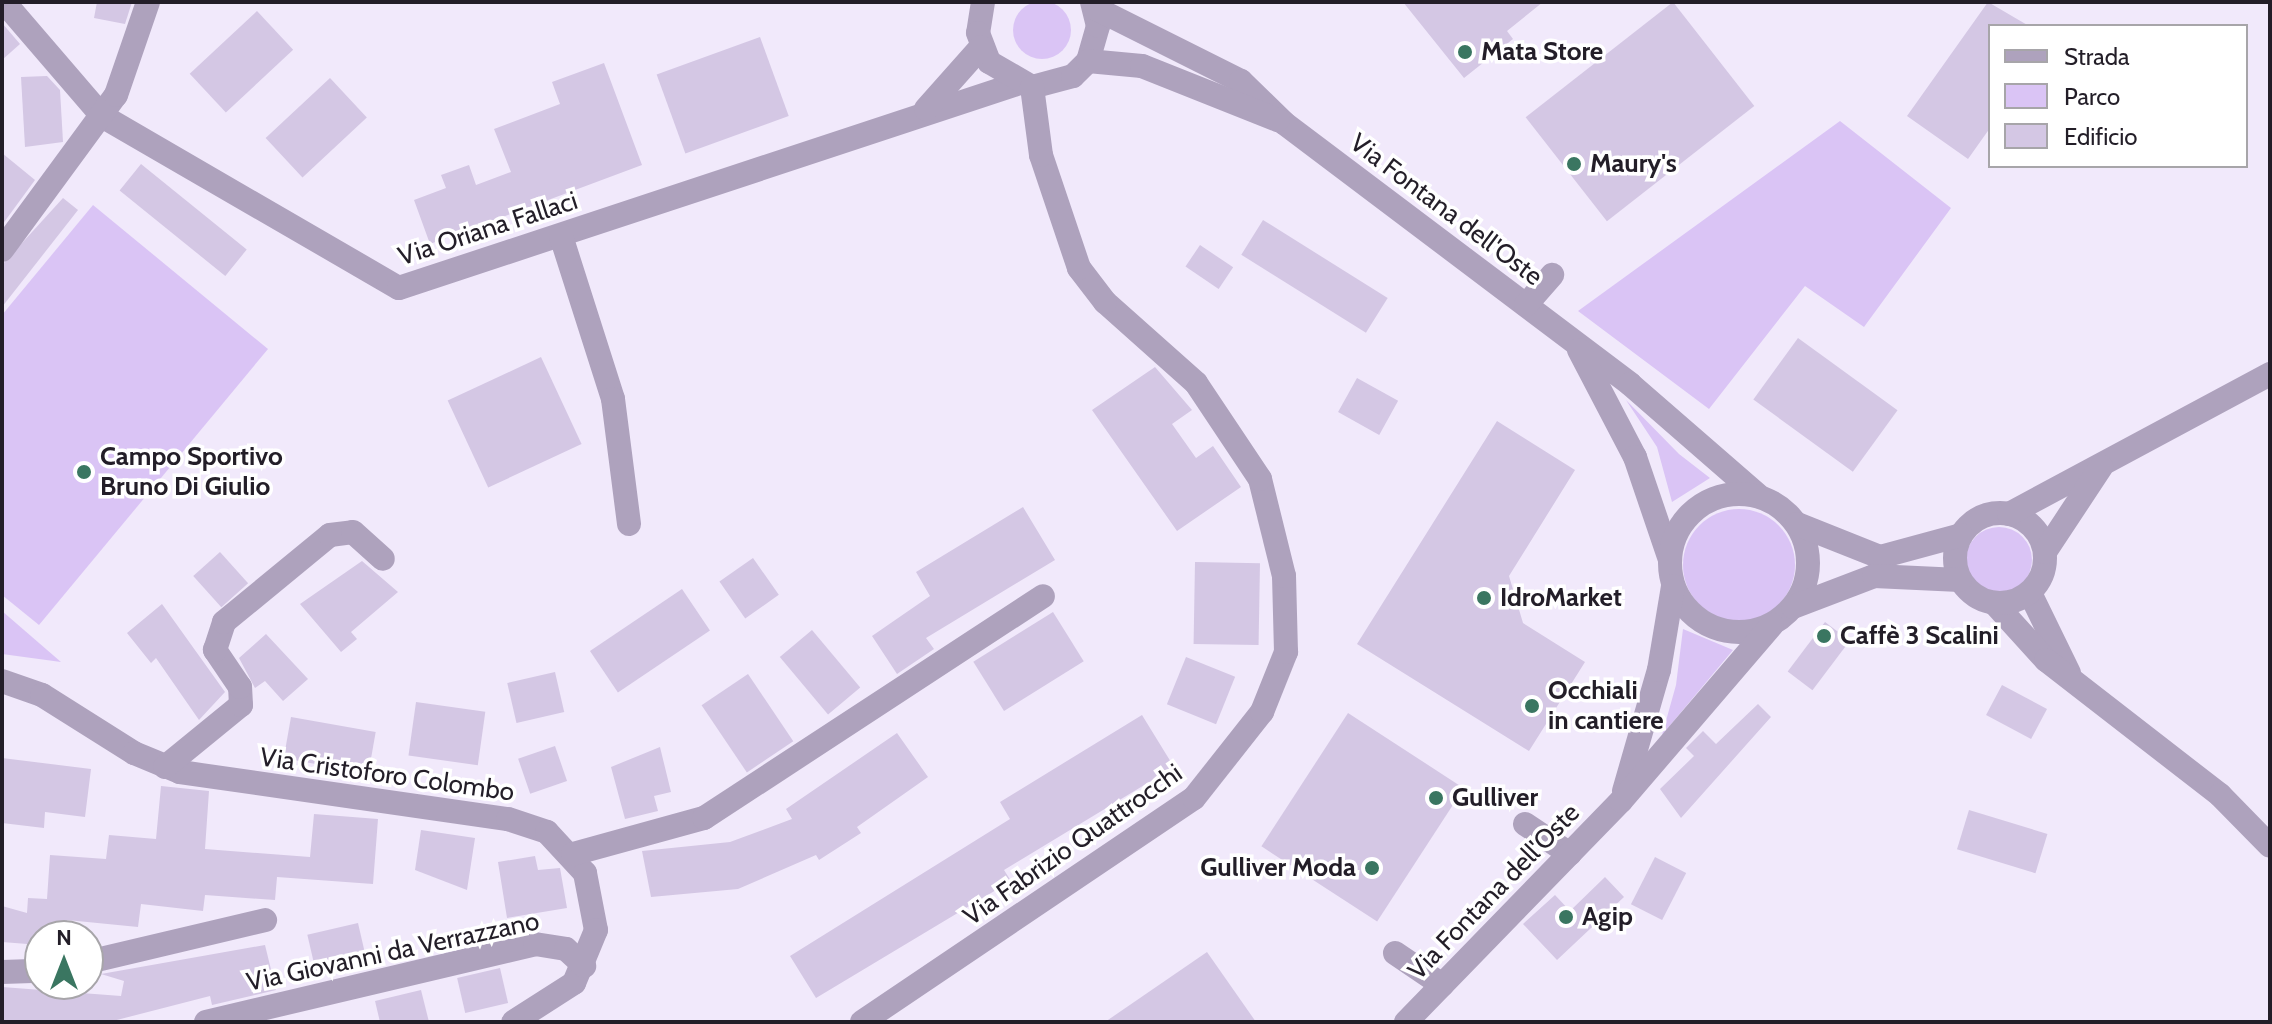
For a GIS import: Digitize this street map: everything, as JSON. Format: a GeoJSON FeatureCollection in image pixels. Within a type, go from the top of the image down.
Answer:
{"type":"FeatureCollection","features":[{"type":"Feature","properties":{"kind":"street","name":"Via Oriana Fallaci"},"geometry":{"type":"LineString","coordinates":[[4,2],[102,116],[385,285],[422,285],[921,113],[1024,85],[1063,81],[1088,61]]}},
{"type":"Feature","properties":{"kind":"street"},"geometry":{"type":"LineString","coordinates":[[2,250],[102,116],[133,61],[148,2]]}},
{"type":"Feature","properties":{"kind":"street"},"geometry":{"type":"LineString","coordinates":[[1088,61],[1093,5]]}},
{"type":"Feature","properties":{"kind":"street","name":"Via Fontana dell'Oste"},"geometry":{"type":"LineString","coordinates":[[1093,5],[1229,74],[1284,123],[1574,341],[1760,497]]}},
{"type":"Feature","properties":{"kind":"street"},"geometry":{"type":"LineString","coordinates":[[979,8],[981,47],[1024,85]]}},
{"type":"Feature","properties":{"kind":"street","name":"Via Oriana Fallaci"},"geometry":{"type":"LineString","coordinates":[[921,113],[981,47]]}},
{"type":"Feature","properties":{"kind":"street","name":"Via Fontana dell'Oste"},"geometry":{"type":"LineString","coordinates":[[1088,61],[1142,66],[1284,123]]}},
{"type":"Feature","properties":{"kind":"street","name":"Via Fabrizio Quattrocchi"},"geometry":{"type":"LineString","coordinates":[[862,1022],[1194,798],[1262,712],[1286,652],[1284,576],[1260,479],[1196,383],[1105,302],[1079,268],[1044,169],[1024,85]]}},
{"type":"Feature","properties":{"kind":"street"},"geometry":{"type":"LineString","coordinates":[[561,236],[613,399],[629,524]]}},
{"type":"Feature","properties":{"kind":"street"},"geometry":{"type":"LineString","coordinates":[[1526,305],[1552,275]]}},
{"type":"Feature","properties":{"kind":"street","name":"Via Fontana dell'Oste"},"geometry":{"type":"LineString","coordinates":[[1574,341],[1635,457],[1669,557]]}},
{"type":"Feature","properties":{"kind":"street"},"geometry":{"type":"LineString","coordinates":[[2270,374],[2009,514],[1982,517],[1961,535],[1880,557],[1797,524],[1760,497],[1719,497],[1700,505],[1680,528],[1669,557],[1673,586],[1702,623],[1725,632],[1772,625],[1793,607],[1861,578],[1960,580],[1995,604],[2040,654],[2069,673],[2220,795],[2270,846]]}},
{"type":"Feature","properties":{"kind":"street"},"geometry":{"type":"LineString","coordinates":[[2069,673],[2030,593],[2045,552],[2105,462]]}},
{"type":"Feature","properties":{"kind":"street"},"geometry":{"type":"LineString","coordinates":[[2009,514],[2033,527],[2045,552]]}},
{"type":"Feature","properties":{"kind":"street"},"geometry":{"type":"LineString","coordinates":[[1793,607],[1808,566],[1797,524]]}},
{"type":"Feature","properties":{"kind":"street"},"geometry":{"type":"LineString","coordinates":[[165,767],[241,705],[240,687],[215,650],[224,622],[338,531],[361,535],[383,559]]}},
{"type":"Feature","properties":{"kind":"street"},"geometry":{"type":"LineString","coordinates":[[1960,580],[1961,535]]}},
{"type":"Feature","properties":{"kind":"street","name":"Via Fontana dell'Oste"},"geometry":{"type":"LineString","coordinates":[[1621,801],[1659,670],[1673,586]]}},
{"type":"Feature","properties":{"kind":"street"},"geometry":{"type":"LineString","coordinates":[[1995,604],[2030,593]]}},
{"type":"Feature","properties":{"kind":"street"},"geometry":{"type":"LineString","coordinates":[[513,1022],[559,996],[584,966],[596,912],[573,854],[712,813],[1043,596]]}},
{"type":"Feature","properties":{"kind":"street","name":"Via Fontana dell'Oste"},"geometry":{"type":"LineString","coordinates":[[1406,1022],[1621,801],[1772,625]]}},
{"type":"Feature","properties":{"kind":"street","name":"Via Cristoforo Colombo"},"geometry":{"type":"LineString","coordinates":[[2,681],[52,700],[165,767],[520,821],[573,854]]}},
{"type":"Feature","properties":{"kind":"street"},"geometry":{"type":"LineString","coordinates":[[1525,824],[1570,854]]}},
{"type":"Feature","properties":{"kind":"street"},"geometry":{"type":"LineString","coordinates":[[104,958],[265,920]]}},
{"type":"Feature","properties":{"kind":"street","name":"Via Giovanni da Verrazzano"},"geometry":{"type":"LineString","coordinates":[[206,1022],[535,944],[566,949],[584,966]]}},
{"type":"Feature","properties":{"kind":"street"},"geometry":{"type":"LineString","coordinates":[[1395,953],[1442,985]]}},
{"type":"Feature","properties":{"kind":"street"},"geometry":{"type":"LineString","coordinates":[[2,972],[24,971]]}},
{"type":"Feature","properties":{"kind":"green space"},"geometry":{"type":"Polygon","coordinates":[[[1042,1],[1063,9],[1071,30],[1063,51],[1042,59],[1021,51],[1013,30],[1021,9],[1042,1]]]}},
{"type":"Feature","properties":{"kind":"green space"},"geometry":{"type":"Polygon","coordinates":[[[1840,121],[1951,208],[1864,327],[1805,286],[1709,409],[1578,311],[1840,121]]]}},
{"type":"Feature","properties":{"kind":"green space","name":"Campo Sportivo Bruno Di Giulio"},"geometry":{"type":"Polygon","coordinates":[[[93,205],[268,349],[39,625],[2,595],[2,315],[93,205]]]}},
{"type":"Feature","properties":{"kind":"green space"},"geometry":{"type":"Polygon","coordinates":[[[1626,400],[1679,454],[1710,478],[1672,502],[1657,447],[1626,400]]]}},
{"type":"Feature","properties":{"kind":"green space"},"geometry":{"type":"Polygon","coordinates":[[[1739,509],[1760,513],[1779,525],[1791,544],[1795,565],[1791,586],[1779,605],[1760,617],[1739,621],[1718,617],[1699,605],[1687,586],[1683,565],[1687,544],[1699,525],[1718,513],[1739,509]]]}},
{"type":"Feature","properties":{"kind":"green space"},"geometry":{"type":"Polygon","coordinates":[[[1999,527],[2022,537],[2032,560],[2022,583],[1999,593],[1976,583],[1966,560],[1976,537],[1999,527]]]}},
{"type":"Feature","properties":{"kind":"green space"},"geometry":{"type":"Polygon","coordinates":[[[2,611],[61,662],[2,654],[2,611]]]}},
{"type":"Feature","properties":{"kind":"green space"},"geometry":{"type":"Polygon","coordinates":[[[1683,629],[1733,650],[1662,735],[1676,685],[1683,629]]]}},
{"type":"Feature","properties":{"kind":"building"},"geometry":{"type":"Polygon","coordinates":[[[97,2],[132,2],[125,24],[94,18],[97,2]]]}},
{"type":"Feature","properties":{"kind":"building"},"geometry":{"type":"Polygon","coordinates":[[[1403,2],[1543,2],[1507,31],[1513,39],[1464,78],[1403,2]]]}},
{"type":"Feature","properties":{"kind":"building"},"geometry":{"type":"Polygon","coordinates":[[[1673,2],[1754,106],[1607,221],[1526,117],[1673,2]]]}},
{"type":"Feature","properties":{"kind":"building"},"geometry":{"type":"Polygon","coordinates":[[[1988,2],[2026,24],[1988,24],[1988,131],[1968,159],[1907,116],[1988,2]]]}},
{"type":"Feature","properties":{"kind":"building"},"geometry":{"type":"Polygon","coordinates":[[[257,11],[293,50],[226,113],[190,74],[257,11]]]}},
{"type":"Feature","properties":{"kind":"building"},"geometry":{"type":"Polygon","coordinates":[[[2,23],[20,44],[2,60],[2,23]]]}},
{"type":"Feature","properties":{"kind":"building"},"geometry":{"type":"Polygon","coordinates":[[[760,37],[789,116],[685,154],[657,75],[760,37]]]}},
{"type":"Feature","properties":{"kind":"building"},"geometry":{"type":"Polygon","coordinates":[[[604,63],[642,165],[430,244],[414,200],[446,188],[441,175],[469,165],[476,185],[511,172],[494,129],[560,104],[552,82],[604,63]]]}},
{"type":"Feature","properties":{"kind":"building"},"geometry":{"type":"Polygon","coordinates":[[[47,76],[60,90],[63,142],[25,147],[21,77],[47,76]]]}},
{"type":"Feature","properties":{"kind":"building"},"geometry":{"type":"Polygon","coordinates":[[[330,78],[367,117],[302,178],[266,138],[330,78]]]}},
{"type":"Feature","properties":{"kind":"building"},"geometry":{"type":"Polygon","coordinates":[[[2,153],[35,180],[2,225],[2,153]]]}},
{"type":"Feature","properties":{"kind":"building"},"geometry":{"type":"Polygon","coordinates":[[[141,164],[247,250],[225,276],[120,190],[141,164]]]}},
{"type":"Feature","properties":{"kind":"building"},"geometry":{"type":"Polygon","coordinates":[[[63,198],[78,210],[2,307],[2,265],[63,198]]]}},
{"type":"Feature","properties":{"kind":"building"},"geometry":{"type":"Polygon","coordinates":[[[1263,220],[1388,298],[1366,333],[1241,255],[1263,220]]]}},
{"type":"Feature","properties":{"kind":"building"},"geometry":{"type":"Polygon","coordinates":[[[1200,245],[1233,267],[1219,289],[1185,267],[1200,245]]]}},
{"type":"Feature","properties":{"kind":"building"},"geometry":{"type":"Polygon","coordinates":[[[1798,338],[1898,410],[1853,472],[1753,399],[1798,338]]]}},
{"type":"Feature","properties":{"kind":"building"},"geometry":{"type":"Polygon","coordinates":[[[541,357],[582,444],[488,488],[448,401],[541,357]]]}},
{"type":"Feature","properties":{"kind":"building"},"geometry":{"type":"Polygon","coordinates":[[[1155,367],[1192,410],[1172,424],[1196,458],[1213,446],[1241,487],[1177,531],[1092,410],[1155,367]]]}},
{"type":"Feature","properties":{"kind":"building"},"geometry":{"type":"Polygon","coordinates":[[[1357,378],[1398,401],[1379,435],[1338,412],[1357,378]]]}},
{"type":"Feature","properties":{"kind":"building"},"geometry":{"type":"Polygon","coordinates":[[[1497,421],[1575,470],[1509,576],[1523,623],[1585,662],[1529,751],[1357,644],[1497,421]]]}},
{"type":"Feature","properties":{"kind":"building"},"geometry":{"type":"Polygon","coordinates":[[[1023,507],[1055,560],[926,638],[934,649],[897,674],[872,636],[930,596],[916,572],[1023,507]]]}},
{"type":"Feature","properties":{"kind":"building"},"geometry":{"type":"Polygon","coordinates":[[[220,552],[248,583],[221,607],[193,576],[220,552]]]}},
{"type":"Feature","properties":{"kind":"building"},"geometry":{"type":"Polygon","coordinates":[[[753,558],[779,595],[745,618],[719,582],[753,558]]]}},
{"type":"Feature","properties":{"kind":"building"},"geometry":{"type":"Polygon","coordinates":[[[362,561],[398,592],[351,632],[357,639],[341,652],[300,604],[362,561]]]}},
{"type":"Feature","properties":{"kind":"building"},"geometry":{"type":"Polygon","coordinates":[[[1195,562],[1260,563],[1259,645],[1194,644],[1195,562]]]}},
{"type":"Feature","properties":{"kind":"building"},"geometry":{"type":"Polygon","coordinates":[[[682,589],[710,630],[618,693],[590,651],[682,589]]]}},
{"type":"Feature","properties":{"kind":"building"},"geometry":{"type":"Polygon","coordinates":[[[162,604],[225,692],[199,720],[156,658],[151,663],[127,633],[162,604]]]}},
{"type":"Feature","properties":{"kind":"building"},"geometry":{"type":"Polygon","coordinates":[[[1053,612],[1084,661],[1004,711],[973,662],[1053,612]]]}},
{"type":"Feature","properties":{"kind":"building"},"geometry":{"type":"Polygon","coordinates":[[[1825,622],[1850,641],[1812,690],[1788,672],[1825,622]]]}},
{"type":"Feature","properties":{"kind":"building"},"geometry":{"type":"Polygon","coordinates":[[[812,630],[860,687],[828,714],[780,657],[812,630]]]}},
{"type":"Feature","properties":{"kind":"building"},"geometry":{"type":"Polygon","coordinates":[[[266,634],[308,679],[283,701],[265,681],[255,688],[239,658],[266,634]]]}},
{"type":"Feature","properties":{"kind":"building"},"geometry":{"type":"Polygon","coordinates":[[[1186,657],[1235,677],[1216,724],[1167,704],[1186,657]]]}},
{"type":"Feature","properties":{"kind":"building"},"geometry":{"type":"Polygon","coordinates":[[[555,672],[564,712],[516,723],[507,683],[555,672]]]}},
{"type":"Feature","properties":{"kind":"building"},"geometry":{"type":"Polygon","coordinates":[[[748,674],[793,741],[747,772],[702,705],[748,674]]]}},
{"type":"Feature","properties":{"kind":"building"},"geometry":{"type":"Polygon","coordinates":[[[2002,685],[2047,709],[2031,739],[1986,715],[2002,685]]]}},
{"type":"Feature","properties":{"kind":"building"},"geometry":{"type":"Polygon","coordinates":[[[416,702],[485,712],[478,765],[408,755],[416,702]]]}},
{"type":"Feature","properties":{"kind":"building"},"geometry":{"type":"Polygon","coordinates":[[[1758,704],[1771,717],[1681,818],[1660,789],[1694,756],[1686,748],[1703,731],[1716,744],[1758,704]]]}},
{"type":"Feature","properties":{"kind":"building"},"geometry":{"type":"Polygon","coordinates":[[[1348,713],[1464,788],[1377,922],[1261,846],[1348,713]]]}},
{"type":"Feature","properties":{"kind":"building"},"geometry":{"type":"Polygon","coordinates":[[[1142,715],[1174,767],[1004,870],[1011,881],[816,998],[790,956],[1010,819],[1000,802],[1142,715]]]}},
{"type":"Feature","properties":{"kind":"building"},"geometry":{"type":"Polygon","coordinates":[[[291,717],[376,732],[368,773],[284,758],[291,717]]]}},
{"type":"Feature","properties":{"kind":"building"},"geometry":{"type":"Polygon","coordinates":[[[897,733],[928,777],[857,827],[861,833],[819,860],[816,855],[738,889],[651,897],[642,851],[730,842],[792,819],[786,809],[897,733]]]}},
{"type":"Feature","properties":{"kind":"building"},"geometry":{"type":"Polygon","coordinates":[[[555,746],[567,781],[530,794],[518,759],[555,746]]]}},
{"type":"Feature","properties":{"kind":"building"},"geometry":{"type":"Polygon","coordinates":[[[660,747],[671,792],[654,796],[658,811],[625,819],[611,767],[660,747]]]}},
{"type":"Feature","properties":{"kind":"building"},"geometry":{"type":"Polygon","coordinates":[[[2,758],[91,769],[85,817],[45,812],[44,828],[2,823],[2,758]]]}},
{"type":"Feature","properties":{"kind":"building"},"geometry":{"type":"Polygon","coordinates":[[[161,786],[209,791],[205,849],[310,857],[314,814],[378,819],[373,884],[277,877],[275,900],[205,895],[203,911],[141,904],[138,927],[104,924],[104,920],[24,920],[24,944],[2,942],[2,906],[27,913],[28,898],[47,899],[50,855],[106,859],[109,835],[156,839],[161,786]]]}},
{"type":"Feature","properties":{"kind":"building"},"geometry":{"type":"Polygon","coordinates":[[[1969,810],[2047,834],[2035,873],[1957,849],[1969,810]]]}},
{"type":"Feature","properties":{"kind":"building"},"geometry":{"type":"Polygon","coordinates":[[[421,830],[475,838],[467,890],[415,870],[421,830]]]}},
{"type":"Feature","properties":{"kind":"building"},"geometry":{"type":"Polygon","coordinates":[[[535,856],[538,870],[560,868],[567,908],[507,918],[498,862],[535,856]]]}},
{"type":"Feature","properties":{"kind":"building"},"geometry":{"type":"Polygon","coordinates":[[[1655,857],[1686,873],[1662,920],[1631,904],[1655,857]]]}},
{"type":"Feature","properties":{"kind":"building","name":"Agip"},"geometry":{"type":"Polygon","coordinates":[[[1605,877],[1624,897],[1557,960],[1523,924],[1555,895],[1570,911],[1605,877]]]}},
{"type":"Feature","properties":{"kind":"building"},"geometry":{"type":"Polygon","coordinates":[[[358,923],[368,965],[317,977],[307,935],[358,923]]]}},
{"type":"Feature","properties":{"kind":"building"},"geometry":{"type":"Polygon","coordinates":[[[265,945],[276,990],[212,1005],[210,996],[109,1022],[2,1022],[2,987],[24,989],[24,1000],[104,1000],[104,995],[121,996],[124,981],[104,973],[265,945]]]}},
{"type":"Feature","properties":{"kind":"building"},"geometry":{"type":"Polygon","coordinates":[[[1207,952],[1256,1022],[1105,1022],[1207,952]]]}},
{"type":"Feature","properties":{"kind":"building"},"geometry":{"type":"Polygon","coordinates":[[[500,968],[508,1003],[465,1013],[457,978],[500,968]]]}},
{"type":"Feature","properties":{"kind":"building"},"geometry":{"type":"Polygon","coordinates":[[[421,990],[429,1022],[380,1022],[375,1001],[421,990]]]}},
{"type":"Feature","properties":{"kind":"place","name":"Mata Store"},"geometry":{"type":"Point","coordinates":[1465,52]}},
{"type":"Feature","properties":{"kind":"place","name":"Maury's"},"geometry":{"type":"Point","coordinates":[1574,164]}},
{"type":"Feature","properties":{"kind":"place","name":"Campo Sportivo Bruno Di Giulio"},"geometry":{"type":"Point","coordinates":[84,472]}},
{"type":"Feature","properties":{"kind":"place","name":"IdroMarket"},"geometry":{"type":"Point","coordinates":[1484,598]}},
{"type":"Feature","properties":{"kind":"place","name":"Caffè 3 Scalini"},"geometry":{"type":"Point","coordinates":[1824,636]}},
{"type":"Feature","properties":{"kind":"place","name":"Occhiali in cantiere"},"geometry":{"type":"Point","coordinates":[1532,706]}},
{"type":"Feature","properties":{"kind":"place","name":"Gulliver"},"geometry":{"type":"Point","coordinates":[1436,798]}},
{"type":"Feature","properties":{"kind":"place","name":"Gulliver Moda"},"geometry":{"type":"Point","coordinates":[1372,868]}},
{"type":"Feature","properties":{"kind":"place","name":"Agip"},"geometry":{"type":"Point","coordinates":[1566,917]}}]}
